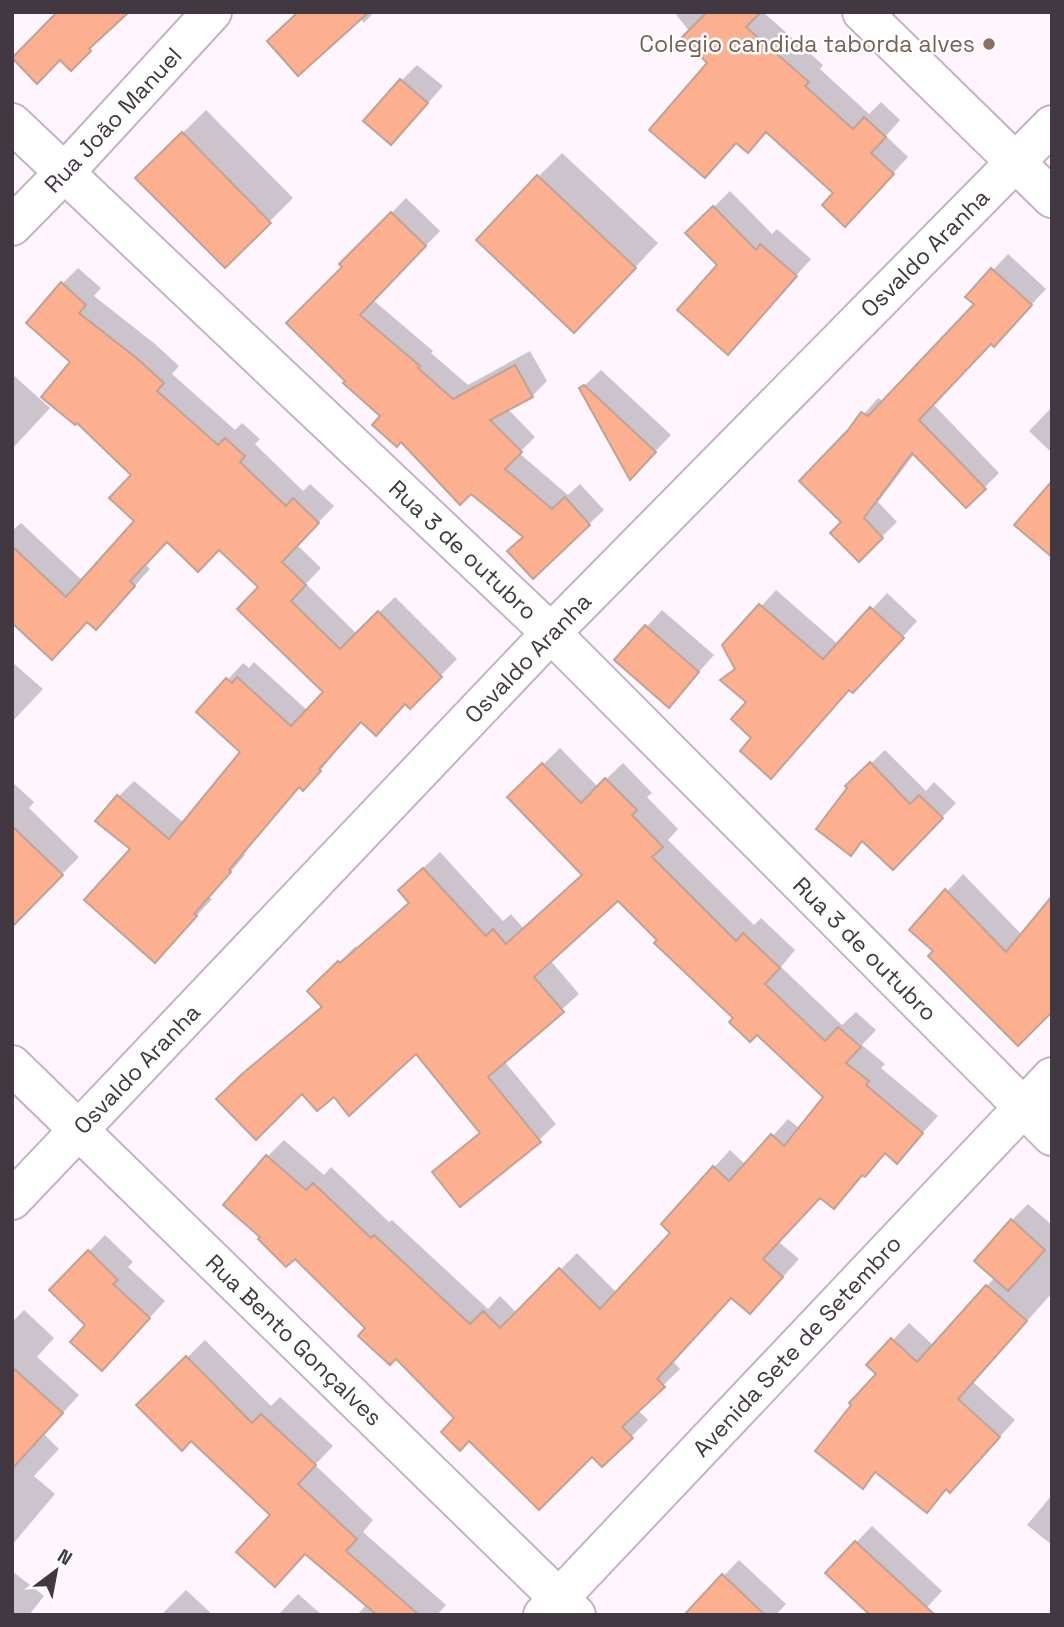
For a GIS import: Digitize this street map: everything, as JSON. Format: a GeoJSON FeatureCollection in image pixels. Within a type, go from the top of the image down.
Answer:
{"type":"FeatureCollection","features":[{"type":"Feature","properties":{"kind":"street","name":"Rua João Manuel"},"geometry":{"type":"LineString","coordinates":[[12,226],[212,12]]}},
{"type":"Feature","properties":{"kind":"street"},"geometry":{"type":"LineString","coordinates":[[862,12],[1052,198]]}},
{"type":"Feature","properties":{"kind":"street","name":"Rua 3 de outubro"},"geometry":{"type":"LineString","coordinates":[[12,122],[551,633],[1052,1136]]}},
{"type":"Feature","properties":{"kind":"street","name":"Osvaldo Aranha"},"geometry":{"type":"LineString","coordinates":[[12,1200],[551,633],[1052,125]]}},
{"type":"Feature","properties":{"kind":"street","name":"Rua Bento Gonçalves"},"geometry":{"type":"LineString","coordinates":[[12,1065],[559,1609]]}},
{"type":"Feature","properties":{"kind":"street","name":"Avenida Sete de Setembro"},"geometry":{"type":"LineString","coordinates":[[559,1609],[1052,1077]]}},
{"type":"Feature","properties":{"kind":"building"},"geometry":{"type":"Polygon","coordinates":[[[57,12],[129,12],[89,49],[91,51],[71,71],[60,60],[37,84],[12,58],[57,12]]]}},
{"type":"Feature","properties":{"kind":"building"},"geometry":{"type":"Polygon","coordinates":[[[298,12],[369,12],[298,76],[267,41],[298,12]]]}},
{"type":"Feature","properties":{"kind":"building"},"geometry":{"type":"Polygon","coordinates":[[[707,12],[761,12],[746,27],[809,82],[805,86],[853,129],[864,117],[886,137],[871,153],[894,174],[845,227],[822,205],[833,193],[766,132],[748,153],[736,143],[705,178],[649,130],[707,63],[682,37],[707,12]]]}},
{"type":"Feature","properties":{"kind":"building"},"geometry":{"type":"Polygon","coordinates":[[[400,79],[428,103],[391,145],[363,121],[400,79]]]}},
{"type":"Feature","properties":{"kind":"building"},"geometry":{"type":"Polygon","coordinates":[[[182,132],[271,223],[225,268],[135,178],[182,132]]]}},
{"type":"Feature","properties":{"kind":"building"},"geometry":{"type":"Polygon","coordinates":[[[537,175],[636,268],[574,333],[476,240],[537,175]]]}},
{"type":"Feature","properties":{"kind":"building"},"geometry":{"type":"Polygon","coordinates":[[[713,206],[756,250],[760,244],[797,276],[728,355],[677,310],[717,265],[685,233],[713,206]]]}},
{"type":"Feature","properties":{"kind":"building"},"geometry":{"type":"Polygon","coordinates":[[[391,212],[426,246],[360,315],[420,366],[418,368],[453,399],[515,365],[533,397],[490,420],[522,452],[505,469],[552,509],[565,497],[590,525],[533,579],[507,551],[523,537],[471,494],[460,505],[401,442],[397,447],[372,425],[380,416],[343,383],[345,381],[286,323],[342,267],[339,264],[391,212]]]}},
{"type":"Feature","properties":{"kind":"building"},"geometry":{"type":"Polygon","coordinates":[[[991,268],[1032,305],[994,347],[991,344],[919,420],[986,489],[966,508],[912,453],[864,518],[883,538],[859,562],[830,533],[841,522],[799,481],[848,430],[861,412],[868,416],[974,304],[965,297],[991,268]]]}},
{"type":"Feature","properties":{"kind":"building"},"geometry":{"type":"Polygon","coordinates":[[[61,282],[86,305],[79,313],[164,383],[157,391],[218,445],[225,438],[245,456],[240,462],[286,506],[293,498],[319,523],[282,562],[306,585],[291,601],[340,649],[378,611],[442,677],[410,709],[405,704],[376,736],[361,722],[303,791],[299,787],[194,914],[197,916],[155,963],[84,900],[130,849],[95,821],[117,795],[169,839],[240,752],[196,712],[226,678],[232,683],[237,677],[291,726],[323,692],[237,609],[258,587],[219,550],[198,572],[167,542],[130,581],[135,586],[96,630],[87,622],[52,660],[12,623],[12,546],[66,597],[134,521],[109,498],[131,475],[77,423],[75,425],[41,397],[70,362],[26,323],[61,282]]]}},
{"type":"Feature","properties":{"kind":"building"},"geometry":{"type":"Polygon","coordinates":[[[584,385],[656,452],[630,480],[579,388],[584,385]]]}},
{"type":"Feature","properties":{"kind":"building"},"geometry":{"type":"Polygon","coordinates":[[[1052,481],[1052,557],[1014,525],[1052,481]]]}},
{"type":"Feature","properties":{"kind":"building"},"geometry":{"type":"Polygon","coordinates":[[[759,604],[823,659],[870,607],[904,638],[853,693],[849,690],[771,779],[740,751],[751,738],[731,719],[746,702],[720,680],[735,669],[722,645],[759,604]]]}},
{"type":"Feature","properties":{"kind":"building"},"geometry":{"type":"Polygon","coordinates":[[[645,625],[699,672],[669,708],[614,660],[645,625]]]}},
{"type":"Feature","properties":{"kind":"building"},"geometry":{"type":"Polygon","coordinates":[[[870,762],[910,804],[919,795],[943,818],[893,870],[862,841],[851,856],[816,829],[847,788],[845,786],[870,762]]]}},
{"type":"Feature","properties":{"kind":"building"},"geometry":{"type":"Polygon","coordinates":[[[542,763],[581,803],[605,778],[637,810],[632,815],[663,847],[652,857],[736,941],[743,933],[780,968],[765,984],[825,1041],[838,1027],[861,1047],[846,1063],[869,1081],[866,1085],[923,1133],[897,1164],[885,1153],[865,1177],[862,1175],[834,1209],[820,1198],[763,1259],[783,1277],[750,1314],[731,1298],[657,1379],[665,1387],[622,1427],[633,1438],[602,1467],[592,1457],[539,1510],[469,1441],[460,1451],[441,1432],[454,1418],[396,1359],[390,1365],[358,1336],[365,1328],[295,1259],[286,1267],[258,1239],[260,1237],[223,1205],[266,1155],[306,1190],[313,1183],[371,1238],[374,1235],[470,1324],[483,1311],[500,1328],[559,1268],[600,1309],[670,1233],[661,1224],[713,1166],[729,1181],[771,1134],[784,1146],[823,1097],[757,1035],[750,1042],[729,1022],[733,1018],[654,943],[657,940],[618,901],[534,977],[564,1012],[488,1077],[541,1142],[460,1207],[432,1172],[480,1133],[416,1054],[349,1116],[334,1097],[317,1111],[302,1094],[256,1140],[216,1099],[322,1007],[307,991],[338,961],[340,963],[409,903],[398,890],[423,868],[486,936],[493,929],[506,944],[582,875],[507,797],[542,763]]]}},
{"type":"Feature","properties":{"kind":"building"},"geometry":{"type":"Polygon","coordinates":[[[12,826],[63,875],[12,927],[12,826]]]}},
{"type":"Feature","properties":{"kind":"building"},"geometry":{"type":"Polygon","coordinates":[[[945,889],[1006,952],[1052,896],[1052,1012],[1018,1046],[928,956],[933,951],[909,930],[945,889]]]}},
{"type":"Feature","properties":{"kind":"building"},"geometry":{"type":"Polygon","coordinates":[[[1011,1219],[1045,1250],[1008,1291],[974,1261],[1011,1219]]]}},
{"type":"Feature","properties":{"kind":"building"},"geometry":{"type":"Polygon","coordinates":[[[88,1250],[118,1280],[113,1284],[150,1318],[102,1371],[70,1342],[85,1325],[49,1290],[88,1250]]]}},
{"type":"Feature","properties":{"kind":"building"},"geometry":{"type":"Polygon","coordinates":[[[986,1285],[1027,1321],[958,1399],[1000,1437],[950,1493],[946,1489],[927,1513],[875,1472],[863,1489],[815,1451],[851,1405],[849,1403],[876,1374],[866,1365],[891,1338],[917,1362],[986,1285]]]}},
{"type":"Feature","properties":{"kind":"building"},"geometry":{"type":"Polygon","coordinates":[[[186,1356],[252,1423],[261,1414],[316,1465],[298,1484],[357,1539],[346,1551],[419,1615],[377,1615],[305,1554],[275,1587],[236,1552],[270,1515],[191,1441],[182,1451],[136,1405],[186,1356]]]}},
{"type":"Feature","properties":{"kind":"building"},"geometry":{"type":"Polygon","coordinates":[[[12,1367],[63,1413],[12,1469],[12,1367]]]}},
{"type":"Feature","properties":{"kind":"building"},"geometry":{"type":"Polygon","coordinates":[[[855,1541],[935,1615],[870,1615],[825,1573],[855,1541]]]}},
{"type":"Feature","properties":{"kind":"building"},"geometry":{"type":"Polygon","coordinates":[[[722,1574],[765,1615],[684,1615],[722,1574]]]}},
{"type":"Feature","properties":{"kind":"place","name":"Colegio candida taborda alves"},"geometry":{"type":"Point","coordinates":[989,44]}}]}
